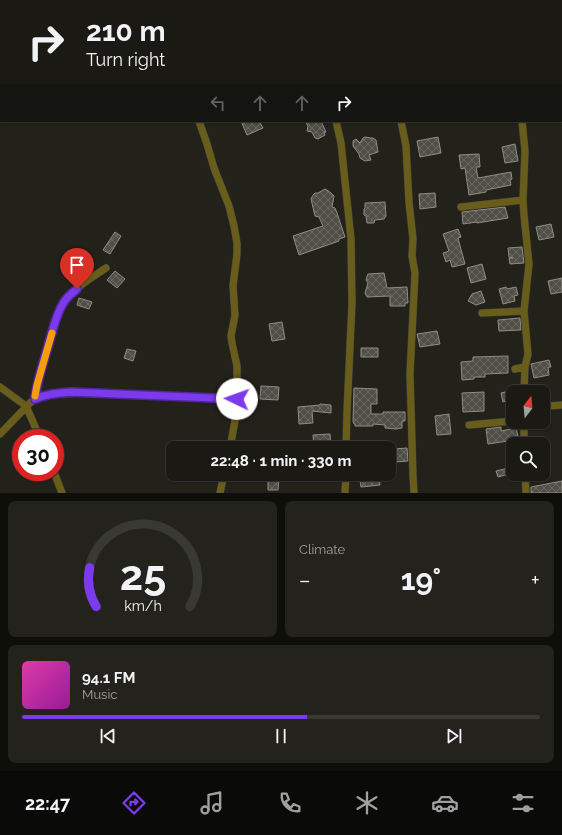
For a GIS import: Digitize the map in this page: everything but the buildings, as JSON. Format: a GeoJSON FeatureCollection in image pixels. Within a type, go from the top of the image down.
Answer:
{"type":"FeatureCollection","features":[{"type":"Feature","properties":{"kind":"street"},"geometry":{"type":"LineString","coordinates":[[199,122],[214,168],[229,206],[236,234],[237,254],[232,286],[235,315],[231,336],[237,366],[237,399],[231,441]]}},
{"type":"Feature","properties":{"kind":"street"},"geometry":{"type":"LineString","coordinates":[[336,122],[341,143],[350,238],[352,303],[346,441]]}},
{"type":"Feature","properties":{"kind":"street"},"geometry":{"type":"LineString","coordinates":[[401,122],[406,146],[409,202],[413,239],[412,256],[415,273],[410,374],[414,493]]}},
{"type":"Feature","properties":{"kind":"street"},"geometry":{"type":"LineString","coordinates":[[522,122],[525,151],[523,200],[529,264],[524,311],[528,354],[525,368],[524,385]]}},
{"type":"Feature","properties":{"kind":"street"},"geometry":{"type":"LineString","coordinates":[[462,207],[523,200]]}},
{"type":"Feature","properties":{"kind":"street"},"geometry":{"type":"LineString","coordinates":[[35,399],[37,385],[55,321],[64,302],[70,295],[106,268]]}},
{"type":"Feature","properties":{"kind":"street"},"geometry":{"type":"LineString","coordinates":[[482,313],[524,311]]}},
{"type":"Feature","properties":{"kind":"street"},"geometry":{"type":"LineString","coordinates":[[515,369],[525,368]]}},
{"type":"Feature","properties":{"kind":"street"},"geometry":{"type":"LineString","coordinates":[[0,387],[26,406],[36,429]]}},
{"type":"Feature","properties":{"kind":"street"},"geometry":{"type":"LineString","coordinates":[[0,434],[26,406],[35,399],[53,394],[71,392],[237,399]]}},
{"type":"Feature","properties":{"kind":"street"},"geometry":{"type":"LineString","coordinates":[[550,406],[562,405]]}},
{"type":"Feature","properties":{"kind":"street"},"geometry":{"type":"LineString","coordinates":[[468,425],[506,422]]}},
{"type":"Feature","properties":{"kind":"street"},"geometry":{"type":"LineString","coordinates":[[57,481],[62,493]]}},
{"type":"Feature","properties":{"kind":"street"},"geometry":{"type":"LineString","coordinates":[[220,493],[223,481]]}},
{"type":"Feature","properties":{"kind":"street"},"geometry":{"type":"LineString","coordinates":[[346,481],[346,493]]}},
{"type":"Feature","properties":{"kind":"street"},"geometry":{"type":"LineString","coordinates":[[525,481],[526,493]]}},
{"type":"Feature","properties":{"kind":"slow traffic"},"geometry":{"type":"LineString","coordinates":[[35,396],[52,333]]}},
{"type":"Feature","properties":{"kind":"route"},"geometry":{"type":"LineString","coordinates":[[77,289],[64,302],[55,321],[37,385],[35,399],[53,394],[71,392],[237,399]]}}]}
